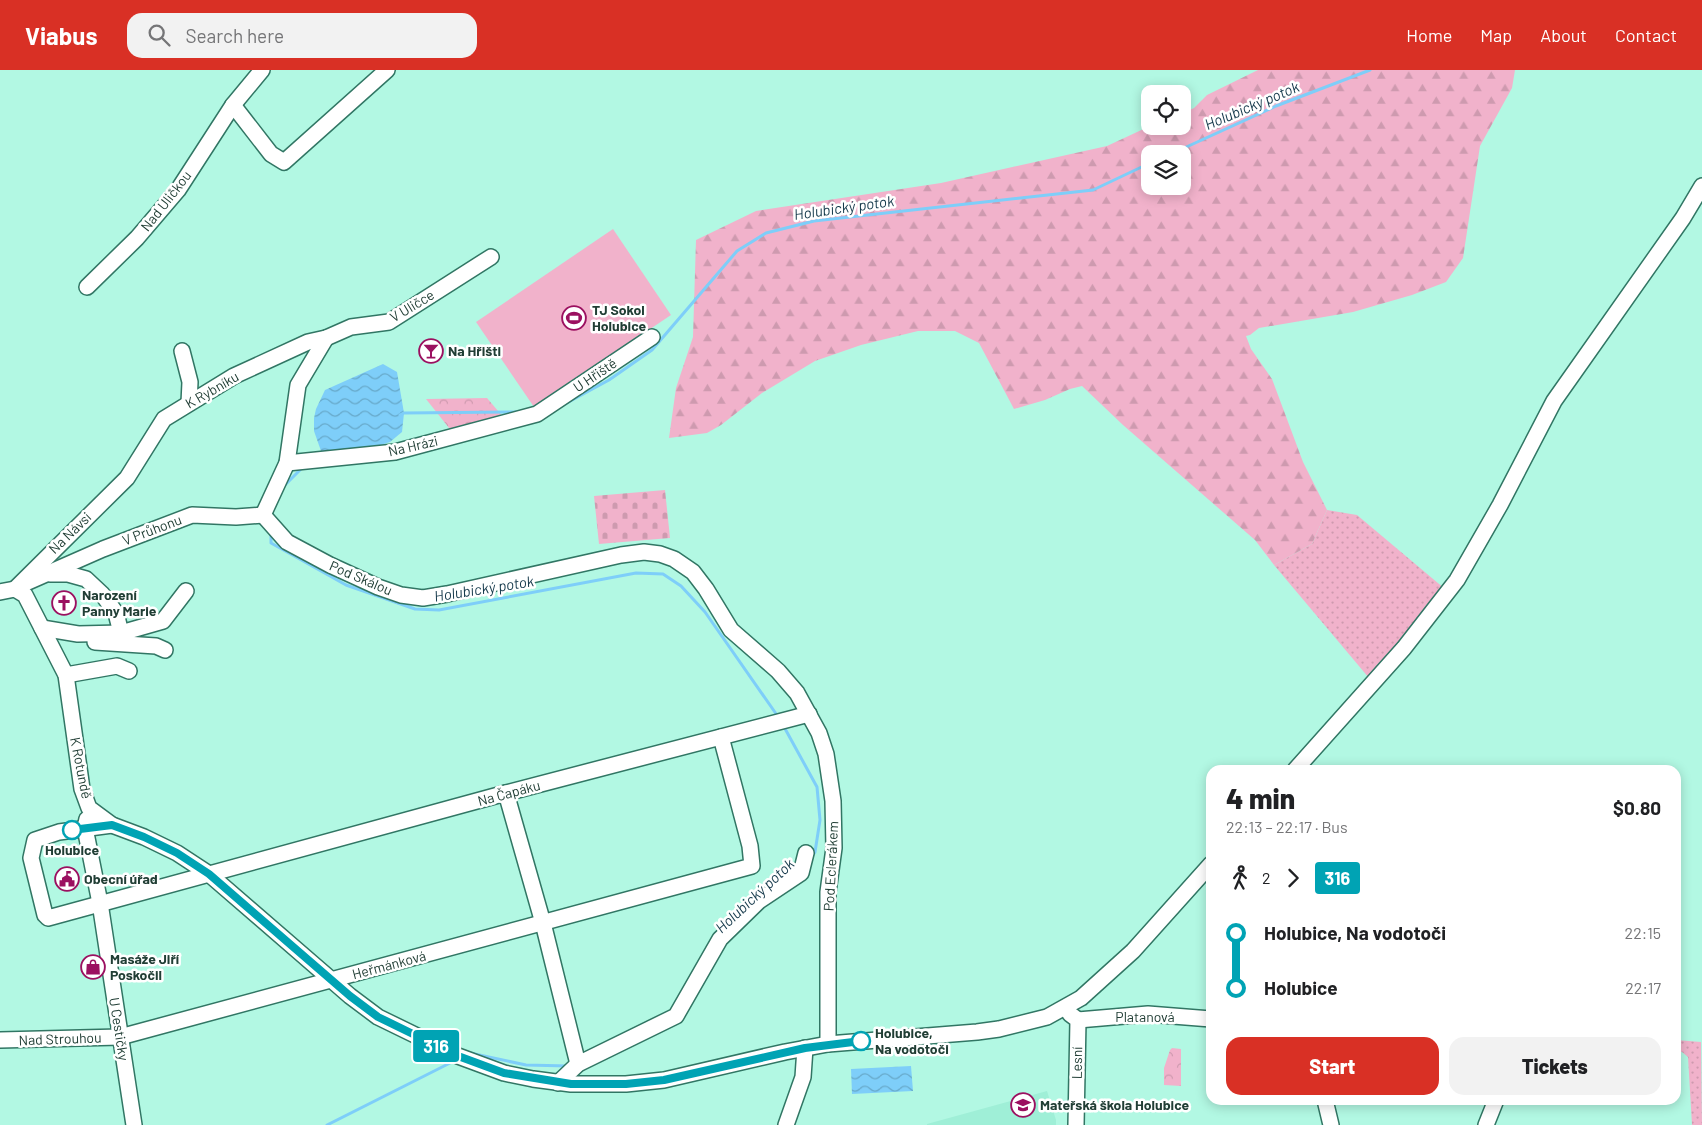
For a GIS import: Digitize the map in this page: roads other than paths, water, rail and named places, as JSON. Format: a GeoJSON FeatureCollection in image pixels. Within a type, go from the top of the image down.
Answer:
{"type":"FeatureCollection","features":[{"type":"Feature","properties":{"kind":"street","name":"Nad Uličkou"},"geometry":{"type":"LineString","coordinates":[[87,287],[137,238],[178,190],[233,105],[262,70]]}},
{"type":"Feature","properties":{"kind":"street"},"geometry":{"type":"LineString","coordinates":[[233,105],[271,154],[284,162],[388,70]]}},
{"type":"Feature","properties":{"kind":"street"},"geometry":{"type":"LineString","coordinates":[[1299,765],[1404,648],[1457,580],[1500,505],[1554,401],[1682,218],[1702,186]]}},
{"type":"Feature","properties":{"kind":"street","name":"V Uličce"},"geometry":{"type":"LineString","coordinates":[[326,338],[351,327],[389,322],[491,257]]}},
{"type":"Feature","properties":{"kind":"street","name":"U Hřiště"},"geometry":{"type":"LineString","coordinates":[[537,414],[652,337]]}},
{"type":"Feature","properties":{"kind":"street"},"geometry":{"type":"LineString","coordinates":[[263,515],[287,463],[298,385],[326,338]]}},
{"type":"Feature","properties":{"kind":"street","name":"K Rybníku"},"geometry":{"type":"LineString","coordinates":[[127,478],[164,418],[234,376],[308,342],[326,338]]}},
{"type":"Feature","properties":{"kind":"street"},"geometry":{"type":"LineString","coordinates":[[182,351],[190,382],[189,403]]}},
{"type":"Feature","properties":{"kind":"street","name":"Na Hrázi"},"geometry":{"type":"LineString","coordinates":[[287,463],[396,452],[537,414]]}},
{"type":"Feature","properties":{"kind":"street","name":"Na Návsi"},"geometry":{"type":"LineString","coordinates":[[7,591],[127,478]]}},
{"type":"Feature","properties":{"kind":"street","name":"V Průhonu"},"geometry":{"type":"LineString","coordinates":[[102,549],[192,515],[236,517],[263,515]]}},
{"type":"Feature","properties":{"kind":"street","name":"Pod Skálou"},"geometry":{"type":"LineString","coordinates":[[263,515],[287,542],[330,566],[401,595],[423,598],[621,555]]}},
{"type":"Feature","properties":{"kind":"street","name":"Na Návsi"},"geometry":{"type":"LineString","coordinates":[[7,591],[102,549]]}},
{"type":"Feature","properties":{"kind":"street","name":"Pod Eclerákem"},"geometry":{"type":"LineString","coordinates":[[621,555],[644,552],[660,554],[674,559],[693,572],[706,589],[731,630],[778,671],[797,693],[819,734],[826,754],[833,801],[834,848],[828,892],[828,1044]]}},
{"type":"Feature","properties":{"kind":"street","name":"Na Návsi"},"geometry":{"type":"LineString","coordinates":[[44,574],[68,574],[86,578],[102,594],[116,613],[121,633]]}},
{"type":"Feature","properties":{"kind":"street"},"geometry":{"type":"LineString","coordinates":[[7,591],[25,595],[66,675],[117,666],[129,671]]}},
{"type":"Feature","properties":{"kind":"street"},"geometry":{"type":"LineString","coordinates":[[42,628],[78,634],[121,633],[163,621],[186,591]]}},
{"type":"Feature","properties":{"kind":"street"},"geometry":{"type":"LineString","coordinates":[[78,634],[97,643],[156,646],[165,650]]}},
{"type":"Feature","properties":{"kind":"street","name":"K Rotundě"},"geometry":{"type":"LineString","coordinates":[[66,675],[82,789],[89,808],[112,825],[144,837],[177,853],[209,874],[350,996],[378,1017],[458,1056],[504,1073],[558,1083],[596,1085],[664,1080],[828,1044],[992,1030],[1048,1017],[1081,998],[1133,951],[1206,870]]}},
{"type":"Feature","properties":{"kind":"street","name":"Na Čapáku"},"geometry":{"type":"LineString","coordinates":[[85,828],[60,832],[35,840],[31,858],[45,915],[48,918],[506,793],[809,714]]}},
{"type":"Feature","properties":{"kind":"street","name":"Heřmánková"},"geometry":{"type":"LineString","coordinates":[[120,1037],[752,866],[750,846],[721,738]]}},
{"type":"Feature","properties":{"kind":"street"},"geometry":{"type":"LineString","coordinates":[[506,793],[543,923],[578,1064]]}},
{"type":"Feature","properties":{"kind":"street"},"geometry":{"type":"LineString","coordinates":[[89,808],[85,828],[112,825]]}},
{"type":"Feature","properties":{"kind":"street","name":"U Cestičky"},"geometry":{"type":"LineString","coordinates":[[85,828],[100,903],[134,1125]]}},
{"type":"Feature","properties":{"kind":"street"},"geometry":{"type":"LineString","coordinates":[[558,1083],[578,1064],[676,1016],[720,939],[759,900],[801,872],[806,853]]}},
{"type":"Feature","properties":{"kind":"street"},"geometry":{"type":"LineString","coordinates":[[1062,1009],[1078,1020]]}},
{"type":"Feature","properties":{"kind":"street","name":"Platanová"},"geometry":{"type":"LineString","coordinates":[[1078,1020],[1148,1014],[1206,1019]]}},
{"type":"Feature","properties":{"kind":"street","name":"Lesní"},"geometry":{"type":"LineString","coordinates":[[1076,1125],[1078,1020]]}},
{"type":"Feature","properties":{"kind":"street","name":"Nad Strouhou"},"geometry":{"type":"LineString","coordinates":[[0,1040],[120,1037]]}},
{"type":"Feature","properties":{"kind":"street"},"geometry":{"type":"LineString","coordinates":[[786,1125],[803,1077],[805,1048]]}},
{"type":"Feature","properties":{"kind":"street"},"geometry":{"type":"LineString","coordinates":[[1326,1105],[1331,1125]]}},
{"type":"Feature","properties":{"kind":"street"},"geometry":{"type":"LineString","coordinates":[[1486,1125],[1494,1105]]}},
{"type":"Feature","properties":{"kind":"water"},"geometry":{"type":"Polygon","coordinates":[[[383,364],[397,372],[404,413],[402,432],[390,442],[366,450],[321,451],[314,431],[314,418],[325,390],[383,364]]]}},
{"type":"Feature","properties":{"kind":"water"},"geometry":{"type":"Polygon","coordinates":[[[911,1066],[913,1091],[852,1094],[851,1069],[911,1066]]]}},
{"type":"Feature","properties":{"kind":"waterway","name":"Holubický potok"},"geometry":{"type":"LineString","coordinates":[[1191,145],[1276,106],[1370,70]]}},
{"type":"Feature","properties":{"kind":"waterway","name":"Holubický potok"},"geometry":{"type":"LineString","coordinates":[[563,405],[609,380],[652,350],[737,251],[766,233],[814,221],[1093,190],[1141,167]]}},
{"type":"Feature","properties":{"kind":"waterway","name":"Holubický potok"},"geometry":{"type":"LineString","coordinates":[[400,415],[404,413],[516,412]]}},
{"type":"Feature","properties":{"kind":"waterway","name":"Holubický potok"},"geometry":{"type":"LineString","coordinates":[[285,485],[303,467]]}},
{"type":"Feature","properties":{"kind":"waterway","name":"Holubický potok"},"geometry":{"type":"LineString","coordinates":[[271,533],[271,543],[346,585],[415,609],[439,610],[636,573],[663,574],[681,586],[705,612],[779,718]]}},
{"type":"Feature","properties":{"kind":"waterway","name":"Holubický potok"},"geometry":{"type":"LineString","coordinates":[[783,725],[817,787],[820,820],[815,852],[812,856]]}},
{"type":"Feature","properties":{"kind":"waterway","name":"Holubický potok"},"geometry":{"type":"LineString","coordinates":[[470,1053],[526,1065],[568,1066]]}},
{"type":"Feature","properties":{"kind":"waterway","name":"Holubický potok"},"geometry":{"type":"LineString","coordinates":[[327,1125],[456,1060]]}},
{"type":"Feature","properties":{"kind":"place","name":"TJ Sokol Holubice"},"geometry":{"type":"Point","coordinates":[574,318]}},
{"type":"Feature","properties":{"kind":"place","name":"Na Hřišti"},"geometry":{"type":"Point","coordinates":[431,351]}},
{"type":"Feature","properties":{"kind":"place","name":"Narození Panny Marie"},"geometry":{"type":"Point","coordinates":[64,603]}},
{"type":"Feature","properties":{"kind":"place","name":"Holubice"},"geometry":{"type":"Point","coordinates":[72,830]}},
{"type":"Feature","properties":{"kind":"place","name":"Obecní úřad"},"geometry":{"type":"Point","coordinates":[67,879]}},
{"type":"Feature","properties":{"kind":"place","name":"Masáže Jiří Poskočil"},"geometry":{"type":"Point","coordinates":[93,967]}},
{"type":"Feature","properties":{"kind":"place","name":"Holubice, Na vodotoči"},"geometry":{"type":"Point","coordinates":[861,1041]}},
{"type":"Feature","properties":{"kind":"place","name":"Mateřská škola Holubice"},"geometry":{"type":"Point","coordinates":[1023,1105]}}]}
